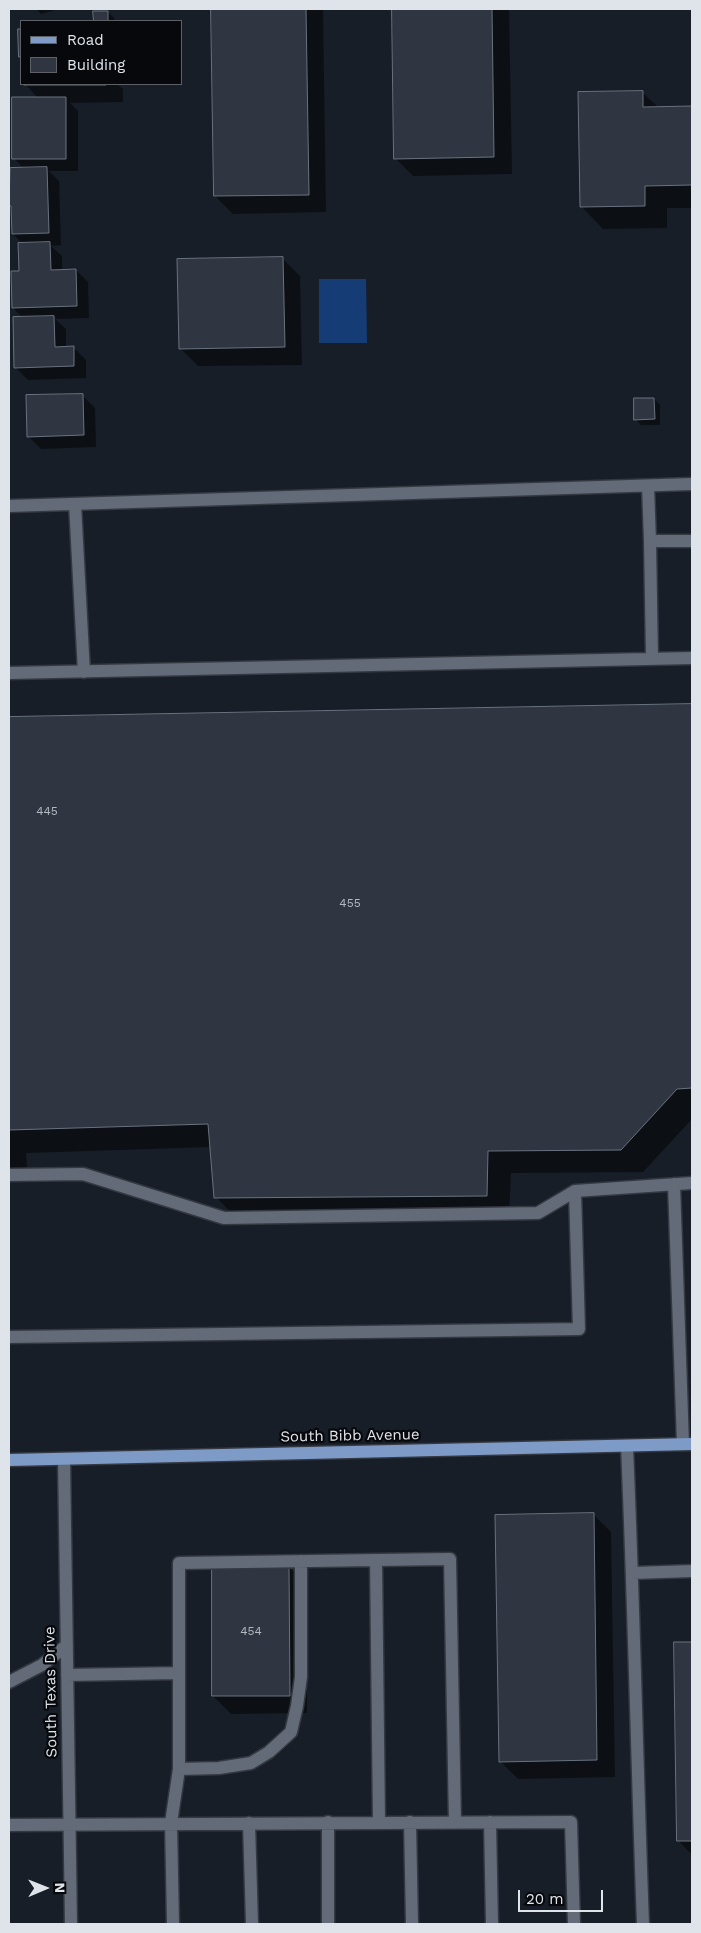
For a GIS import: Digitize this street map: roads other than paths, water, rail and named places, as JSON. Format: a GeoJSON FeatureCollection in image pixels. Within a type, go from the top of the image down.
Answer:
{"type":"FeatureCollection","features":[{"type":"Feature","properties":{"kind":"main road","name":"South Bibb Avenue"},"geometry":{"type":"LineString","coordinates":[[9,1460],[687,1444]]}},
{"type":"Feature","properties":{"kind":"lane"},"geometry":{"type":"LineString","coordinates":[[9,506],[692,484]]}},
{"type":"Feature","properties":{"kind":"lane"},"geometry":{"type":"LineString","coordinates":[[648,486],[652,658]]}},
{"type":"Feature","properties":{"kind":"lane"},"geometry":{"type":"LineString","coordinates":[[75,504],[84,672]]}},
{"type":"Feature","properties":{"kind":"lane"},"geometry":{"type":"LineString","coordinates":[[650,542],[692,540]]}},
{"type":"Feature","properties":{"kind":"lane"},"geometry":{"type":"LineString","coordinates":[[9,673],[692,658]]}},
{"type":"Feature","properties":{"kind":"lane"},"geometry":{"type":"LineString","coordinates":[[9,1174],[83,1174],[224,1218],[538,1213],[575,1191],[692,1183]]}},
{"type":"Feature","properties":{"kind":"lane"},"geometry":{"type":"LineString","coordinates":[[674,1184],[687,1444]]}},
{"type":"Feature","properties":{"kind":"lane"},"geometry":{"type":"LineString","coordinates":[[9,1337],[579,1330],[575,1191]]}},
{"type":"Feature","properties":{"kind":"lane"},"geometry":{"type":"LineString","coordinates":[[627,1446],[633,1573],[635,1712],[643,1924]]}},
{"type":"Feature","properties":{"kind":"lane","name":"South Texas Drive"},"geometry":{"type":"LineString","coordinates":[[64,1459],[71,1924]]}},
{"type":"Feature","properties":{"kind":"lane"},"geometry":{"type":"LineString","coordinates":[[173,1924],[171,1823],[179,1769],[179,1563],[450,1559],[455,1822]]}},
{"type":"Feature","properties":{"kind":"lane"},"geometry":{"type":"LineString","coordinates":[[376,1560],[379,1822]]}},
{"type":"Feature","properties":{"kind":"lane"},"geometry":{"type":"LineString","coordinates":[[179,1769],[219,1768],[251,1763],[269,1752],[291,1732],[301,1677],[301,1561]]}},
{"type":"Feature","properties":{"kind":"lane"},"geometry":{"type":"LineString","coordinates":[[633,1573],[692,1571]]}},
{"type":"Feature","properties":{"kind":"lane"},"geometry":{"type":"LineString","coordinates":[[9,1682],[42,1665],[67,1645]]}},
{"type":"Feature","properties":{"kind":"lane"},"geometry":{"type":"LineString","coordinates":[[67,1675],[178,1673]]}},
{"type":"Feature","properties":{"kind":"lane"},"geometry":{"type":"LineString","coordinates":[[9,1825],[249,1822],[572,1822],[574,1924]]}},
{"type":"Feature","properties":{"kind":"lane"},"geometry":{"type":"LineString","coordinates":[[249,1822],[252,1924]]}},
{"type":"Feature","properties":{"kind":"lane"},"geometry":{"type":"LineString","coordinates":[[328,1822],[328,1924]]}},
{"type":"Feature","properties":{"kind":"lane"},"geometry":{"type":"LineString","coordinates":[[410,1822],[412,1924]]}},
{"type":"Feature","properties":{"kind":"lane"},"geometry":{"type":"LineString","coordinates":[[490,1822],[492,1924]]}}]}
